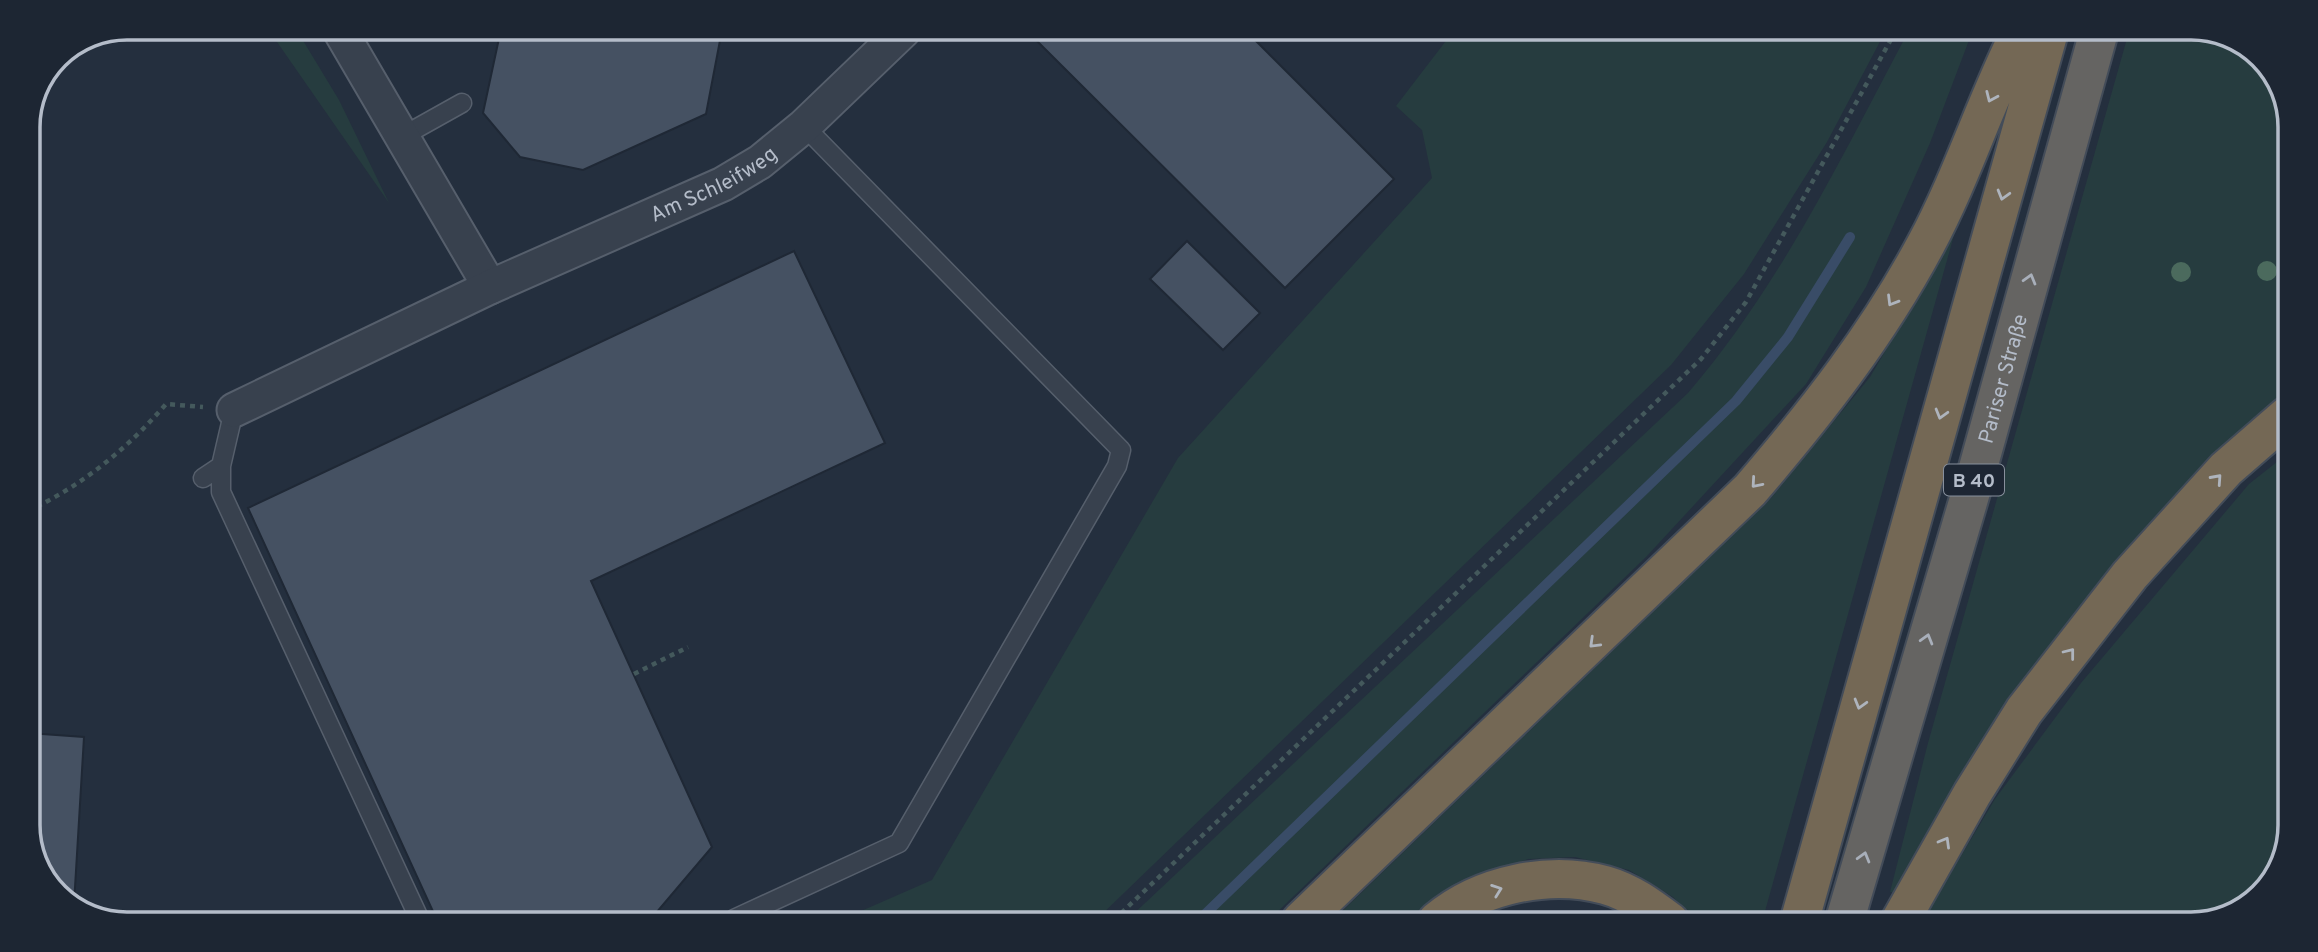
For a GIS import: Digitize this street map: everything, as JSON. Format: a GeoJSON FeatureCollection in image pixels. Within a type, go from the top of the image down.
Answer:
{"type":"FeatureCollection","features":[{"type":"Feature","properties":{"kind":"highway"},"geometry":{"type":"LineString","coordinates":[[1310,912],[1750,490],[1811,419],[1871,337],[1927,243],[2018,40]]}},
{"type":"Feature","properties":{"kind":"highway"},"geometry":{"type":"LineString","coordinates":[[1802,912],[2047,40]]}},
{"type":"Feature","properties":{"kind":"highway","name":"Pariser Straße"},"geometry":{"type":"LineString","coordinates":[[1847,912],[1978,468],[2097,40]]}},
{"type":"Feature","properties":{"kind":"highway"},"geometry":{"type":"LineString","coordinates":[[1905,912],[1972,794],[2024,711],[2130,575],[2226,469],[2278,424]]}},
{"type":"Feature","properties":{"kind":"highway"},"geometry":{"type":"LineString","coordinates":[[1453,912],[1480,897],[1519,882],[1558,879],[1605,886],[1644,902],[1657,912]]}},
{"type":"Feature","properties":{"kind":"street"},"geometry":{"type":"LineString","coordinates":[[345,40],[490,287]]}},
{"type":"Feature","properties":{"kind":"street","name":"Am Schleifweg"},"geometry":{"type":"LineString","coordinates":[[234,410],[490,287],[711,190],[760,162],[804,126],[894,40]]}},
{"type":"Feature","properties":{"kind":"lane"},"geometry":{"type":"LineString","coordinates":[[402,136],[462,103]]}},
{"type":"Feature","properties":{"kind":"lane"},"geometry":{"type":"LineString","coordinates":[[749,912],[899,843],[1117,466],[1121,450],[804,126]]}},
{"type":"Feature","properties":{"kind":"lane"},"geometry":{"type":"LineString","coordinates":[[234,410],[220,466],[221,492],[416,912]]}},
{"type":"Feature","properties":{"kind":"lane"},"geometry":{"type":"LineString","coordinates":[[203,478],[220,466]]}},
{"type":"Feature","properties":{"kind":"path"},"geometry":{"type":"LineString","coordinates":[[1122,912],[1701,359],[1746,302],[1891,40]]}},
{"type":"Feature","properties":{"kind":"path"},"geometry":{"type":"LineString","coordinates":[[40,504],[102,468],[138,437],[166,404],[234,410]]}},
{"type":"Feature","properties":{"kind":"path"},"geometry":{"type":"LineString","coordinates":[[634,674],[688,647]]}},
{"type":"Feature","properties":{"kind":"green space"},"geometry":{"type":"Polygon","coordinates":[[[276,40],[303,40],[339,100],[389,203],[276,40]]]}},
{"type":"Feature","properties":{"kind":"green space"},"geometry":{"type":"Polygon","coordinates":[[[1447,40],[1881,40],[1827,142],[1744,274],[1671,365],[1104,912],[859,912],[932,880],[1178,458],[1432,178],[1422,130],[1396,106],[1447,40]]]}},
{"type":"Feature","properties":{"kind":"green space"},"geometry":{"type":"Polygon","coordinates":[[[1904,40],[1969,40],[1930,143],[1866,287],[1806,384],[1646,557],[1277,912],[1136,912],[1688,393],[1752,309],[1833,174],[1904,40]]]}},
{"type":"Feature","properties":{"kind":"green space"},"geometry":{"type":"Polygon","coordinates":[[[2127,40],[2191,40],[2224,47],[2248,62],[2263,79],[2273,99],[2278,122],[2278,399],[2198,473],[1896,893],[1890,892],[1928,743],[2127,40]]]}},
{"type":"Feature","properties":{"kind":"green space"},"geometry":{"type":"Polygon","coordinates":[[[1949,228],[1956,228],[1765,912],[1687,912],[1673,897],[1629,870],[1575,857],[1528,859],[1461,885],[1422,912],[1341,912],[1771,498],[1870,377],[1917,297],[1949,228]]]}},
{"type":"Feature","properties":{"kind":"green space"},"geometry":{"type":"Polygon","coordinates":[[[2278,461],[2278,825],[2271,858],[2256,882],[2229,903],[2202,911],[1928,912],[1995,799],[2081,683],[2249,484],[2278,461]]]}},
{"type":"Feature","properties":{"kind":"building"},"geometry":{"type":"Polygon","coordinates":[[[499,40],[720,40],[706,114],[583,170],[520,157],[483,113],[499,40]]]}},
{"type":"Feature","properties":{"kind":"building"},"geometry":{"type":"Polygon","coordinates":[[[1036,40],[1255,40],[1394,179],[1285,288],[1036,40]]]}},
{"type":"Feature","properties":{"kind":"building"},"geometry":{"type":"Polygon","coordinates":[[[1187,241],[1260,313],[1223,350],[1150,279],[1187,241]]]}},
{"type":"Feature","properties":{"kind":"building"},"geometry":{"type":"Polygon","coordinates":[[[794,251],[885,443],[591,581],[712,847],[657,912],[433,912],[248,508],[794,251]]]}},
{"type":"Feature","properties":{"kind":"building"},"geometry":{"type":"Polygon","coordinates":[[[40,734],[84,737],[75,894],[58,878],[42,842],[40,734]]]}},
{"type":"Feature","properties":{"kind":"waterway"},"geometry":{"type":"LineString","coordinates":[[1207,912],[1736,401],[1788,337],[1850,237]]}}]}
